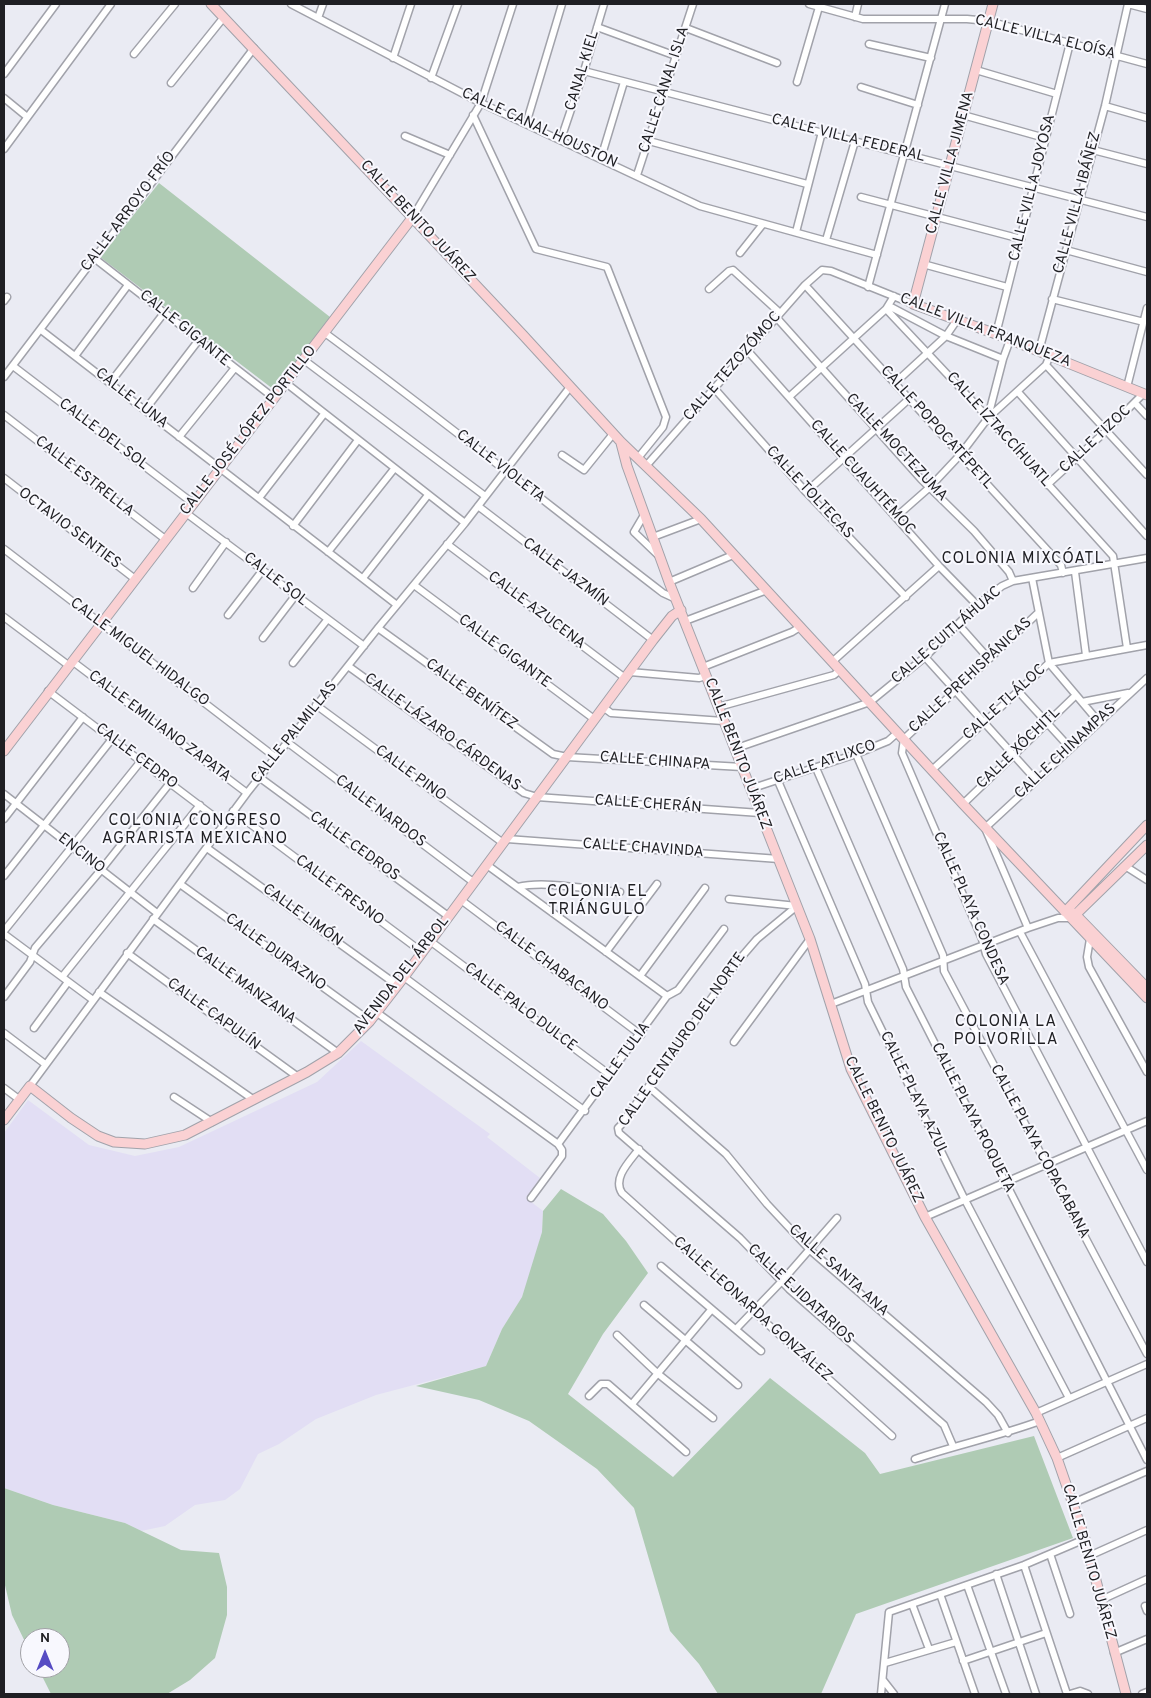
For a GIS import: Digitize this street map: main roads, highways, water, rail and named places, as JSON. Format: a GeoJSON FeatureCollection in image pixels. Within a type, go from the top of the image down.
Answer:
{"type":"FeatureCollection","features":[{"type":"Feature","properties":{"kind":"district","name":"COLONIA MIXCÓATL"},"geometry":{"type":"Point","coordinates":[1023,560]}},
{"type":"Feature","properties":{"kind":"district","name":"COLONIA CONGRESO AGRARISTA MEXICANO"},"geometry":{"type":"Point","coordinates":[195,831]}},
{"type":"Feature","properties":{"kind":"district","name":"COLONIA EL TRIÁNGULO"},"geometry":{"type":"Point","coordinates":[597,902]}},
{"type":"Feature","properties":{"kind":"district","name":"COLONIA LA POLVORILLA"},"geometry":{"type":"Point","coordinates":[1006,1032]}}]}
